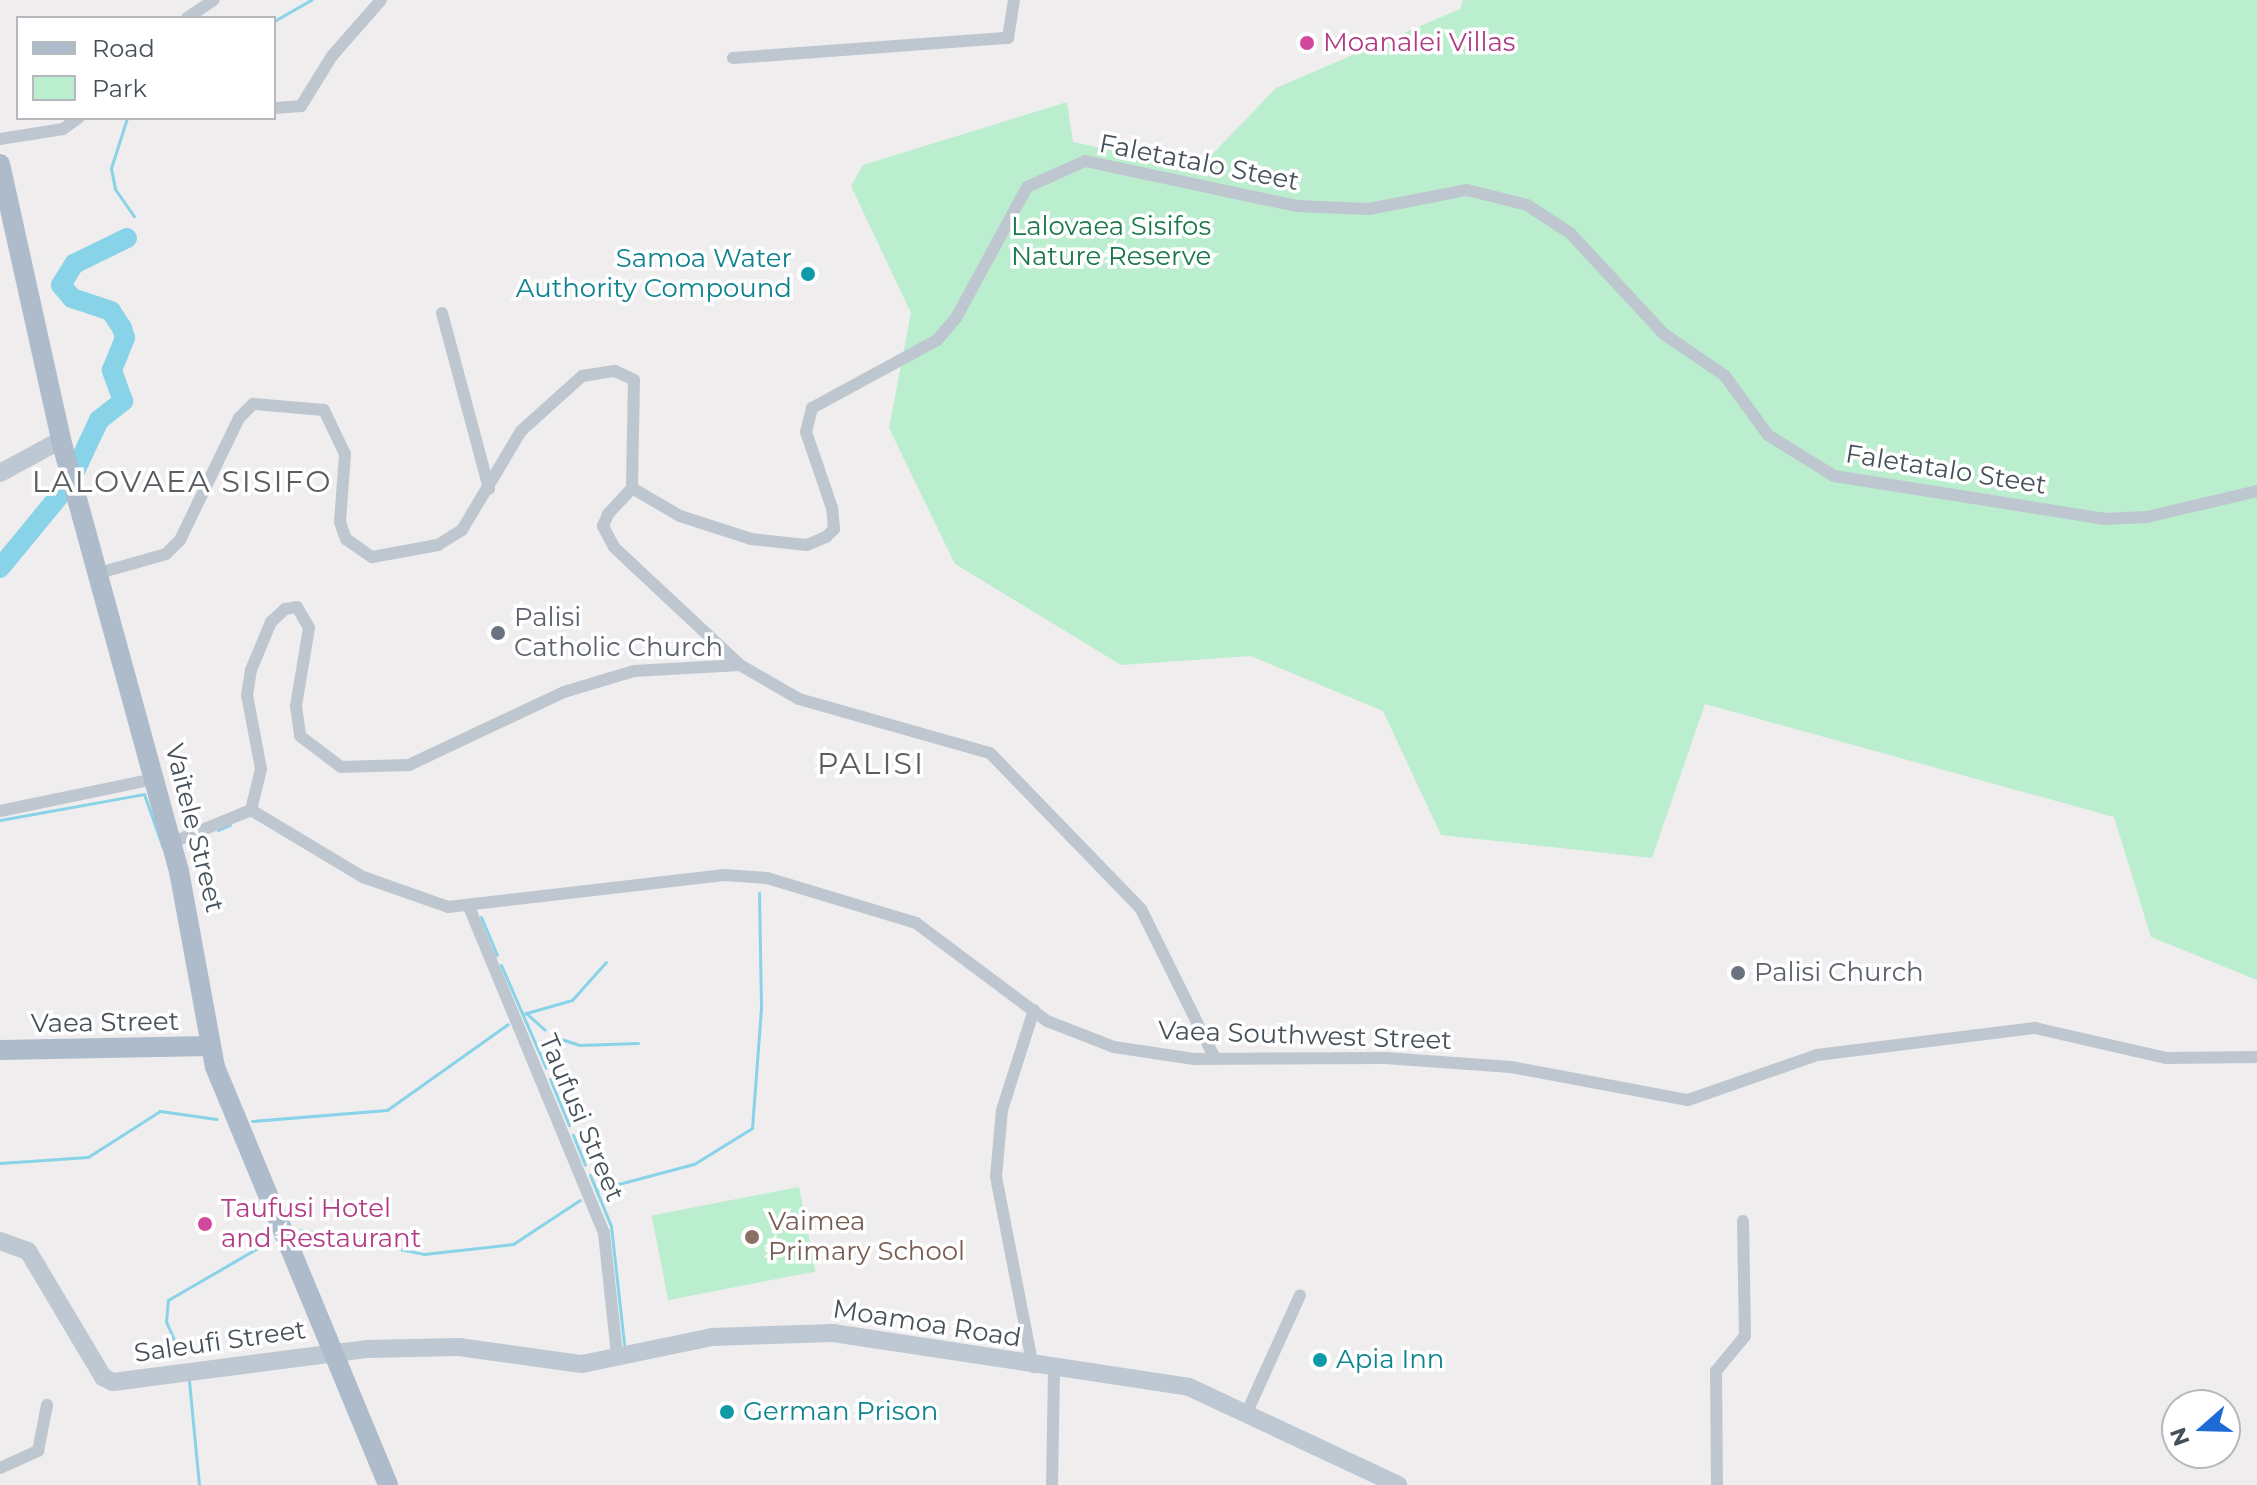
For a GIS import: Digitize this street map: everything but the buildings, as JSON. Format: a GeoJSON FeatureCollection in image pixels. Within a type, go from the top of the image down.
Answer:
{"type":"FeatureCollection","features":[{"type":"Feature","properties":{"kind":"main road","name":"Vaitele Street"},"geometry":{"type":"LineString","coordinates":[[0,164],[62,444],[173,842],[211,1046],[240,1142],[388,1485]]}},
{"type":"Feature","properties":{"kind":"main road"},"geometry":{"type":"LineString","coordinates":[[154,1050],[194,1033],[202,998]]}},
{"type":"Feature","properties":{"kind":"main road","name":"Vaea Street"},"geometry":{"type":"LineString","coordinates":[[0,1050],[154,1050],[211,1046]]}},
{"type":"Feature","properties":{"kind":"main road"},"geometry":{"type":"LineString","coordinates":[[154,1050],[206,1071],[240,1142]]}},
{"type":"Feature","properties":{"kind":"street"},"geometry":{"type":"LineString","coordinates":[[190,16],[214,0]]}},
{"type":"Feature","properties":{"kind":"street"},"geometry":{"type":"LineString","coordinates":[[276,108],[301,106],[332,56],[381,0]]}},
{"type":"Feature","properties":{"kind":"street"},"geometry":{"type":"LineString","coordinates":[[733,58],[1008,38],[1014,0]]}},
{"type":"Feature","properties":{"kind":"street"},"geometry":{"type":"LineString","coordinates":[[0,139],[63,129],[75,120]]}},
{"type":"Feature","properties":{"kind":"street","name":"Faletatalo Steet"},"geometry":{"type":"LineString","coordinates":[[632,488],[680,516],[751,539],[807,545],[826,537],[834,529],[832,508],[806,432],[812,408],[937,340],[956,318],[1027,187],[1085,161],[1238,198],[1322,208],[1369,209],[1467,190],[1509,197],[1570,233],[1651,322],[1725,376],[1768,435],[1834,476],[2104,519],[2147,517],[2257,491]]}},
{"type":"Feature","properties":{"kind":"street"},"geometry":{"type":"LineString","coordinates":[[442,313],[489,489]]}},
{"type":"Feature","properties":{"kind":"street"},"geometry":{"type":"LineString","coordinates":[[99,573],[166,554],[180,540],[239,418],[253,404],[324,410],[345,454],[340,522],[346,539],[372,557],[438,545],[462,530],[541,407],[582,376],[615,371],[634,380],[632,488],[608,514],[607,537],[740,665],[799,699],[990,753],[1141,909],[1215,1059]]}},
{"type":"Feature","properties":{"kind":"street"},"geometry":{"type":"LineString","coordinates":[[0,473],[62,444]]}},
{"type":"Feature","properties":{"kind":"street"},"geometry":{"type":"LineString","coordinates":[[173,842],[251,810],[261,769],[247,695],[251,670],[271,622],[285,609],[297,607],[309,628],[296,706],[300,736],[311,751],[352,768],[409,765],[602,679],[740,665]]}},
{"type":"Feature","properties":{"kind":"street"},"geometry":{"type":"LineString","coordinates":[[0,811],[155,779]]}},
{"type":"Feature","properties":{"kind":"street","name":"Vaea Southwest Street"},"geometry":{"type":"LineString","coordinates":[[251,810],[363,877],[469,907],[724,875],[767,878],[916,923],[1034,1010],[1114,1047],[1215,1059],[1385,1058],[1511,1067],[1688,1100],[1817,1055],[2035,1028],[2166,1058],[2257,1057]]}},
{"type":"Feature","properties":{"kind":"street","name":"Taufusi Street"},"geometry":{"type":"LineString","coordinates":[[469,907],[604,1233],[617,1355]]}},
{"type":"Feature","properties":{"kind":"street"},"geometry":{"type":"LineString","coordinates":[[1033,1367],[996,1177],[1002,1110],[1034,1010]]}},
{"type":"Feature","properties":{"kind":"street"},"geometry":{"type":"LineString","coordinates":[[1717,1485],[1716,1371],[1745,1336],[1743,1221]]}},
{"type":"Feature","properties":{"kind":"street","name":"Saleufi Street"},"geometry":{"type":"LineString","coordinates":[[0,1241],[28,1251],[103,1377],[113,1382],[332,1352]]}},
{"type":"Feature","properties":{"kind":"street"},"geometry":{"type":"LineString","coordinates":[[1247,1412],[1300,1295]]}},
{"type":"Feature","properties":{"kind":"street","name":"Moamoa Road"},"geometry":{"type":"LineString","coordinates":[[332,1352],[459,1347],[582,1364],[712,1337],[833,1333],[1033,1367],[1054,1367],[1176,1384],[1247,1412],[1398,1485]]}},
{"type":"Feature","properties":{"kind":"street"},"geometry":{"type":"LineString","coordinates":[[1052,1485],[1054,1367]]}},
{"type":"Feature","properties":{"kind":"street"},"geometry":{"type":"LineString","coordinates":[[0,1468],[38,1451],[47,1405]]}},
{"type":"Feature","properties":{"kind":"green space","name":"Lalovaea Sisifos Nature Reserve"},"geometry":{"type":"Polygon","coordinates":[[[1463,0],[2257,0],[2257,980],[2151,937],[2114,817],[1705,704],[1652,858],[1441,835],[1383,711],[1251,656],[1121,665],[955,564],[889,428],[911,313],[851,186],[863,165],[1067,102],[1073,142],[1198,169],[1276,88],[1460,9],[1463,0]]]}},
{"type":"Feature","properties":{"kind":"green space"},"geometry":{"type":"Polygon","coordinates":[[[799,1187],[815,1271],[668,1300],[652,1216],[799,1187]]]}},
{"type":"Feature","properties":{"kind":"waterway"},"geometry":{"type":"LineString","coordinates":[[276,20],[311,0]]}},
{"type":"Feature","properties":{"kind":"waterway"},"geometry":{"type":"LineString","coordinates":[[126,120],[111,168],[115,189],[134,216]]}},
{"type":"Feature","properties":{"kind":"waterway"},"geometry":{"type":"LineString","coordinates":[[0,568],[69,484],[99,420],[123,401],[112,370],[125,338],[122,328],[111,311],[72,298],[61,285],[74,264],[127,238]]}},
{"type":"Feature","properties":{"kind":"waterway"},"geometry":{"type":"LineString","coordinates":[[0,820],[144,794],[163,848]]}},
{"type":"Feature","properties":{"kind":"waterway"},"geometry":{"type":"LineString","coordinates":[[218,830],[230,825]]}},
{"type":"Feature","properties":{"kind":"waterway"},"geometry":{"type":"LineString","coordinates":[[596,1190],[694,1164],[752,1128],[761,1007],[759,893]]}},
{"type":"Feature","properties":{"kind":"waterway"},"geometry":{"type":"LineString","coordinates":[[481,917],[497,955]]}},
{"type":"Feature","properties":{"kind":"waterway"},"geometry":{"type":"LineString","coordinates":[[523,1014],[572,1000],[606,962]]}},
{"type":"Feature","properties":{"kind":"waterway"},"geometry":{"type":"LineString","coordinates":[[501,965],[546,1068]]}},
{"type":"Feature","properties":{"kind":"waterway"},"geometry":{"type":"LineString","coordinates":[[526,1013],[545,1030]]}},
{"type":"Feature","properties":{"kind":"waterway"},"geometry":{"type":"LineString","coordinates":[[252,1121],[387,1110],[508,1024]]}},
{"type":"Feature","properties":{"kind":"waterway"},"geometry":{"type":"LineString","coordinates":[[555,1037],[579,1045],[638,1043]]}},
{"type":"Feature","properties":{"kind":"waterway"},"geometry":{"type":"LineString","coordinates":[[550,1079],[569,1125]]}},
{"type":"Feature","properties":{"kind":"waterway"},"geometry":{"type":"LineString","coordinates":[[0,1163],[88,1157],[160,1111],[216,1119]]}},
{"type":"Feature","properties":{"kind":"waterway"},"geometry":{"type":"LineString","coordinates":[[573,1135],[585,1165]]}},
{"type":"Feature","properties":{"kind":"waterway"},"geometry":{"type":"LineString","coordinates":[[590,1175],[611,1226],[624,1344]]}},
{"type":"Feature","properties":{"kind":"waterway"},"geometry":{"type":"LineString","coordinates":[[301,1230],[424,1254],[513,1244],[580,1200]]}},
{"type":"Feature","properties":{"kind":"waterway"},"geometry":{"type":"LineString","coordinates":[[180,1353],[166,1322],[168,1300],[263,1245]]}},
{"type":"Feature","properties":{"kind":"waterway"},"geometry":{"type":"LineString","coordinates":[[189,1381],[199,1485]]}},
{"type":"Feature","properties":{"kind":"place","name":"Moanalei Villas"},"geometry":{"type":"Point","coordinates":[1307,43]}},
{"type":"Feature","properties":{"kind":"place","name":"Samoa Water Authority Compound"},"geometry":{"type":"Point","coordinates":[808,274]}},
{"type":"Feature","properties":{"kind":"place","name":"Palisi Catholic Church"},"geometry":{"type":"Point","coordinates":[498,633]}},
{"type":"Feature","properties":{"kind":"place","name":"Palisi Church"},"geometry":{"type":"Point","coordinates":[1738,973]}},
{"type":"Feature","properties":{"kind":"place","name":"Taufusi Hotel and Restaurant"},"geometry":{"type":"Point","coordinates":[205,1224]}},
{"type":"Feature","properties":{"kind":"place","name":"Vaimea Primary School"},"geometry":{"type":"Point","coordinates":[752,1237]}},
{"type":"Feature","properties":{"kind":"place","name":"Apia Inn"},"geometry":{"type":"Point","coordinates":[1320,1360]}},
{"type":"Feature","properties":{"kind":"place","name":"German Prison"},"geometry":{"type":"Point","coordinates":[727,1412]}},
{"type":"Feature","properties":{"kind":"district","name":"LALOVAEA SISIFO"},"geometry":{"type":"Point","coordinates":[182,482]}},
{"type":"Feature","properties":{"kind":"district","name":"PALISI"},"geometry":{"type":"Point","coordinates":[871,764]}}]}
